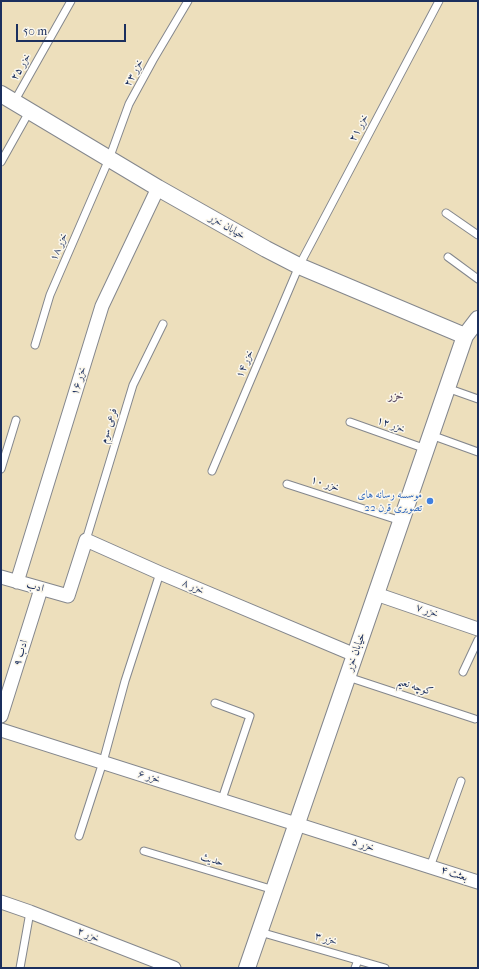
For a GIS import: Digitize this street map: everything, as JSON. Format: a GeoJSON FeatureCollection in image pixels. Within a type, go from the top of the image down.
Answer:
{"type":"FeatureCollection","features":[{"type":"Feature","properties":{"kind":"street","name":"خیابان خزر"},"geometry":{"type":"LineString","coordinates":[[8,98],[29,112],[158,188],[266,249],[299,266],[465,336]]}},
{"type":"Feature","properties":{"kind":"street","name":"خزر ۱۶"},"geometry":{"type":"LineString","coordinates":[[17,582],[102,306],[158,188]]}},
{"type":"Feature","properties":{"kind":"street","name":"خیابان خزر"},"geometry":{"type":"LineString","coordinates":[[247,968],[465,336],[478,319]]}},
{"type":"Feature","properties":{"kind":"street","name":"ادب"},"geometry":{"type":"LineString","coordinates":[[1,577],[68,596],[86,540]]}},
{"type":"Feature","properties":{"kind":"street","name":"خزر ۸"},"geometry":{"type":"LineString","coordinates":[[86,540],[160,573],[355,655]]}},
{"type":"Feature","properties":{"kind":"street","name":"ادب ۹"},"geometry":{"type":"LineString","coordinates":[[1,716],[41,589]]}},
{"type":"Feature","properties":{"kind":"street","name":"خزر ۷"},"geometry":{"type":"LineString","coordinates":[[376,594],[478,628]]}},
{"type":"Feature","properties":{"kind":"street","name":"خزر ۶"},"geometry":{"type":"LineString","coordinates":[[1,730],[297,824]]}},
{"type":"Feature","properties":{"kind":"street","name":"خزر ۵"},"geometry":{"type":"LineString","coordinates":[[297,824],[430,867]]}},
{"type":"Feature","properties":{"kind":"street","name":"بعثت ۴"},"geometry":{"type":"LineString","coordinates":[[430,867],[478,882]]}},
{"type":"Feature","properties":{"kind":"street","name":"خزر ۲"},"geometry":{"type":"LineString","coordinates":[[1,902],[174,968]]}},
{"type":"Feature","properties":{"kind":"lane","name":"خزر ۲۵"},"geometry":{"type":"LineString","coordinates":[[8,98],[71,1]]}},
{"type":"Feature","properties":{"kind":"lane","name":"خزر ۲۳"},"geometry":{"type":"LineString","coordinates":[[109,159],[129,104],[188,1]]}},
{"type":"Feature","properties":{"kind":"lane","name":"خزر ۲۱"},"geometry":{"type":"LineString","coordinates":[[299,266],[439,1]]}},
{"type":"Feature","properties":{"kind":"lane"},"geometry":{"type":"LineString","coordinates":[[1,162],[29,112]]}},
{"type":"Feature","properties":{"kind":"lane","name":"خزر ۱۸"},"geometry":{"type":"LineString","coordinates":[[35,345],[50,295],[109,159]]}},
{"type":"Feature","properties":{"kind":"lane"},"geometry":{"type":"LineString","coordinates":[[446,213],[478,236]]}},
{"type":"Feature","properties":{"kind":"lane"},"geometry":{"type":"LineString","coordinates":[[448,258],[478,279]]}},
{"type":"Feature","properties":{"kind":"lane","name":"خزر ۱۴"},"geometry":{"type":"LineString","coordinates":[[212,471],[299,266]]}},
{"type":"Feature","properties":{"kind":"lane","name":"فرعی سوم"},"geometry":{"type":"LineString","coordinates":[[86,540],[133,385],[164,324]]}},
{"type":"Feature","properties":{"kind":"lane"},"geometry":{"type":"LineString","coordinates":[[447,388],[478,399]]}},
{"type":"Feature","properties":{"kind":"lane"},"geometry":{"type":"LineString","coordinates":[[1,469],[16,420]]}},
{"type":"Feature","properties":{"kind":"lane","name":"خزر ۱۲"},"geometry":{"type":"LineString","coordinates":[[350,422],[428,442],[478,452]]}},
{"type":"Feature","properties":{"kind":"lane","name":"خزر ۱۰"},"geometry":{"type":"LineString","coordinates":[[287,484],[401,521]]}},
{"type":"Feature","properties":{"kind":"lane"},"geometry":{"type":"LineString","coordinates":[[79,836],[103,762],[125,681],[160,573]]}},
{"type":"Feature","properties":{"kind":"lane"},"geometry":{"type":"LineString","coordinates":[[464,672],[478,640]]}},
{"type":"Feature","properties":{"kind":"lane","name":"کوچه نعیم"},"geometry":{"type":"LineString","coordinates":[[347,677],[475,719]]}},
{"type":"Feature","properties":{"kind":"lane"},"geometry":{"type":"LineString","coordinates":[[215,703],[250,716],[222,800]]}},
{"type":"Feature","properties":{"kind":"lane"},"geometry":{"type":"LineString","coordinates":[[430,867],[461,781]]}},
{"type":"Feature","properties":{"kind":"lane","name":"حدیث"},"geometry":{"type":"LineString","coordinates":[[144,851],[274,890]]}},
{"type":"Feature","properties":{"kind":"lane"},"geometry":{"type":"LineString","coordinates":[[20,968],[30,912]]}},
{"type":"Feature","properties":{"kind":"lane","name":"خزر ۳"},"geometry":{"type":"LineString","coordinates":[[260,932],[385,968]]}},
{"type":"Feature","properties":{"kind":"lane"},"geometry":{"type":"LineString","coordinates":[[355,968],[358,960]]}},
{"type":"Feature","properties":{"kind":"place","name":"موسسه رسانه های تصویری قرن 22"},"geometry":{"type":"Point","coordinates":[430,501]}},
{"type":"Feature","properties":{"kind":"district","name":"خزر"},"geometry":{"type":"Point","coordinates":[396,396]}}]}
